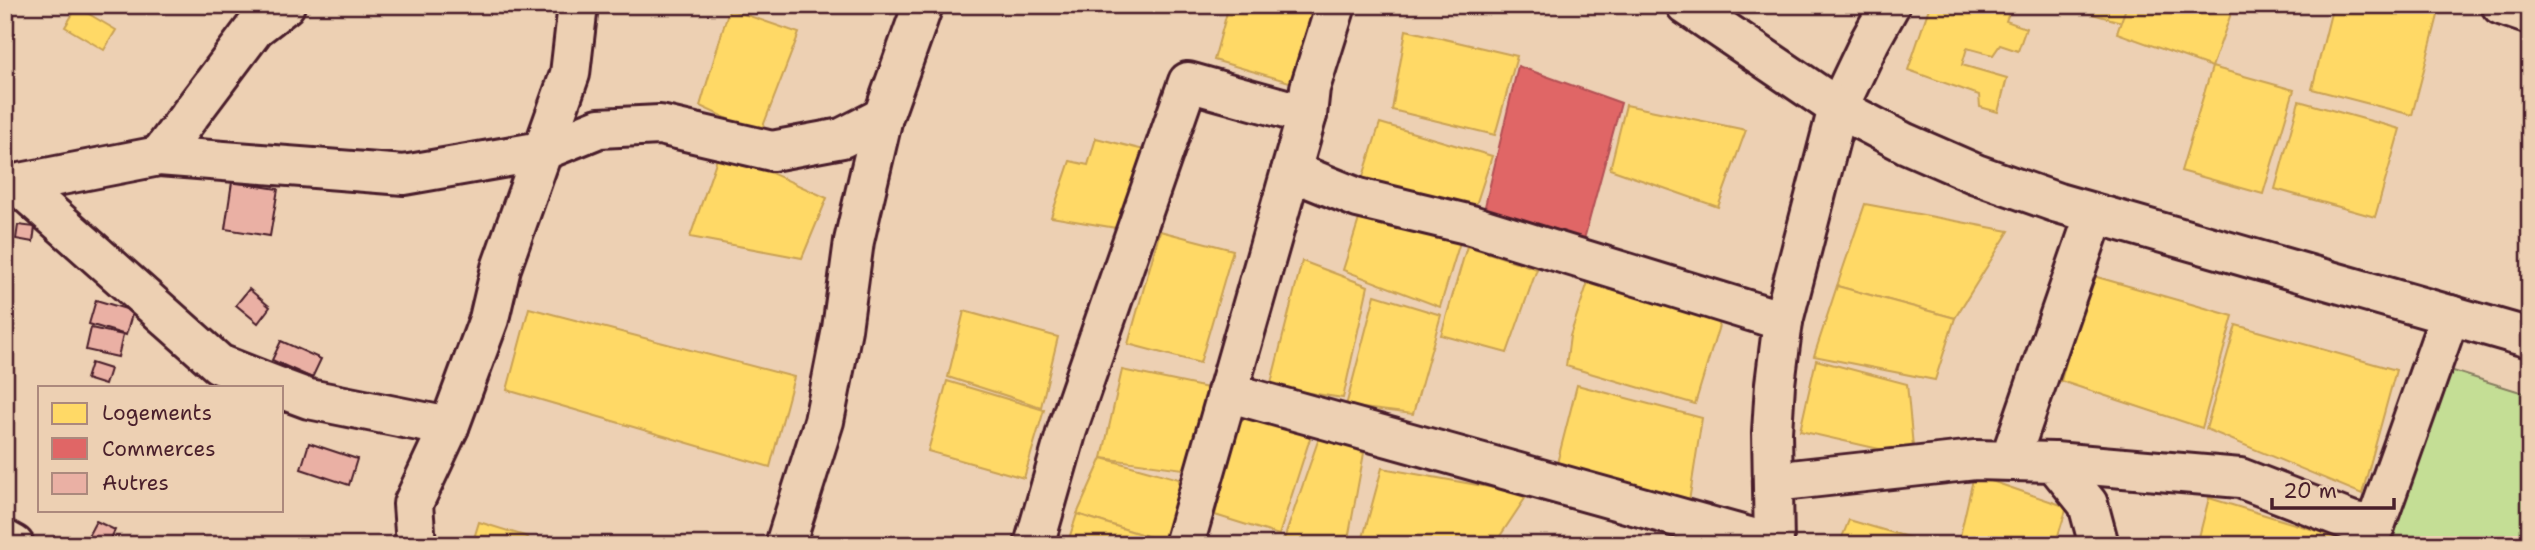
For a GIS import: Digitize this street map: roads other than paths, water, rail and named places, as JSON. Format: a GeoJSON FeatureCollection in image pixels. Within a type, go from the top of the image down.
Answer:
{"type":"FeatureCollection","features":[{"type":"Feature","properties":{"kind":"street"},"geometry":{"type":"LineString","coordinates":[[159,156],[255,28],[285,5]]}},
{"type":"Feature","properties":{"kind":"street"},"geometry":{"type":"LineString","coordinates":[[387,545],[413,504],[449,427],[489,319],[501,268],[570,74],[578,5]]}},
{"type":"Feature","properties":{"kind":"street"},"geometry":{"type":"LineString","coordinates":[[785,545],[824,421],[842,329],[854,241],[883,117],[923,5]]}},
{"type":"Feature","properties":{"kind":"street"},"geometry":{"type":"LineString","coordinates":[[1184,545],[1307,115],[1310,88],[1336,5]]}},
{"type":"Feature","properties":{"kind":"street"},"geometry":{"type":"LineString","coordinates":[[1686,5],[1838,108],[1905,143],[1976,174],[2095,214],[2530,338]]}},
{"type":"Feature","properties":{"kind":"street"},"geometry":{"type":"LineString","coordinates":[[1227,392],[1774,544],[1774,384],[1783,321],[1838,108],[1890,5]]}},
{"type":"Feature","properties":{"kind":"street"},"geometry":{"type":"LineString","coordinates":[[2501,5],[2530,15]]}},
{"type":"Feature","properties":{"kind":"street"},"geometry":{"type":"LineString","coordinates":[[1034,545],[1067,430],[1188,82],[1307,115]]}},
{"type":"Feature","properties":{"kind":"street"},"geometry":{"type":"LineString","coordinates":[[11,185],[159,156],[404,175],[542,150],[599,128],[660,125],[772,151],[842,138],[883,117]]}},
{"type":"Feature","properties":{"kind":"street"},"geometry":{"type":"LineString","coordinates":[[1291,171],[1357,198],[1471,225],[1783,321]]}},
{"type":"Feature","properties":{"kind":"street"},"geometry":{"type":"LineString","coordinates":[[11,185],[219,364],[275,386]]}},
{"type":"Feature","properties":{"kind":"street"},"geometry":{"type":"LineString","coordinates":[[2010,459],[2095,214]]}},
{"type":"Feature","properties":{"kind":"street"},"geometry":{"type":"LineString","coordinates":[[1773,482],[1975,460],[2010,459],[2240,478],[2351,521],[2373,535],[2450,315]]}},
{"type":"Feature","properties":{"kind":"street"},"geometry":{"type":"LineString","coordinates":[[284,390],[309,400],[449,427]]}},
{"type":"Feature","properties":{"kind":"street"},"geometry":{"type":"LineString","coordinates":[[2054,462],[2088,504],[2099,545]]}},
{"type":"Feature","properties":{"kind":"street"},"geometry":{"type":"LineString","coordinates":[[413,504],[416,545]]}},
{"type":"Feature","properties":{"kind":"street"},"geometry":{"type":"LineString","coordinates":[[5,540],[14,545]]}}]}
